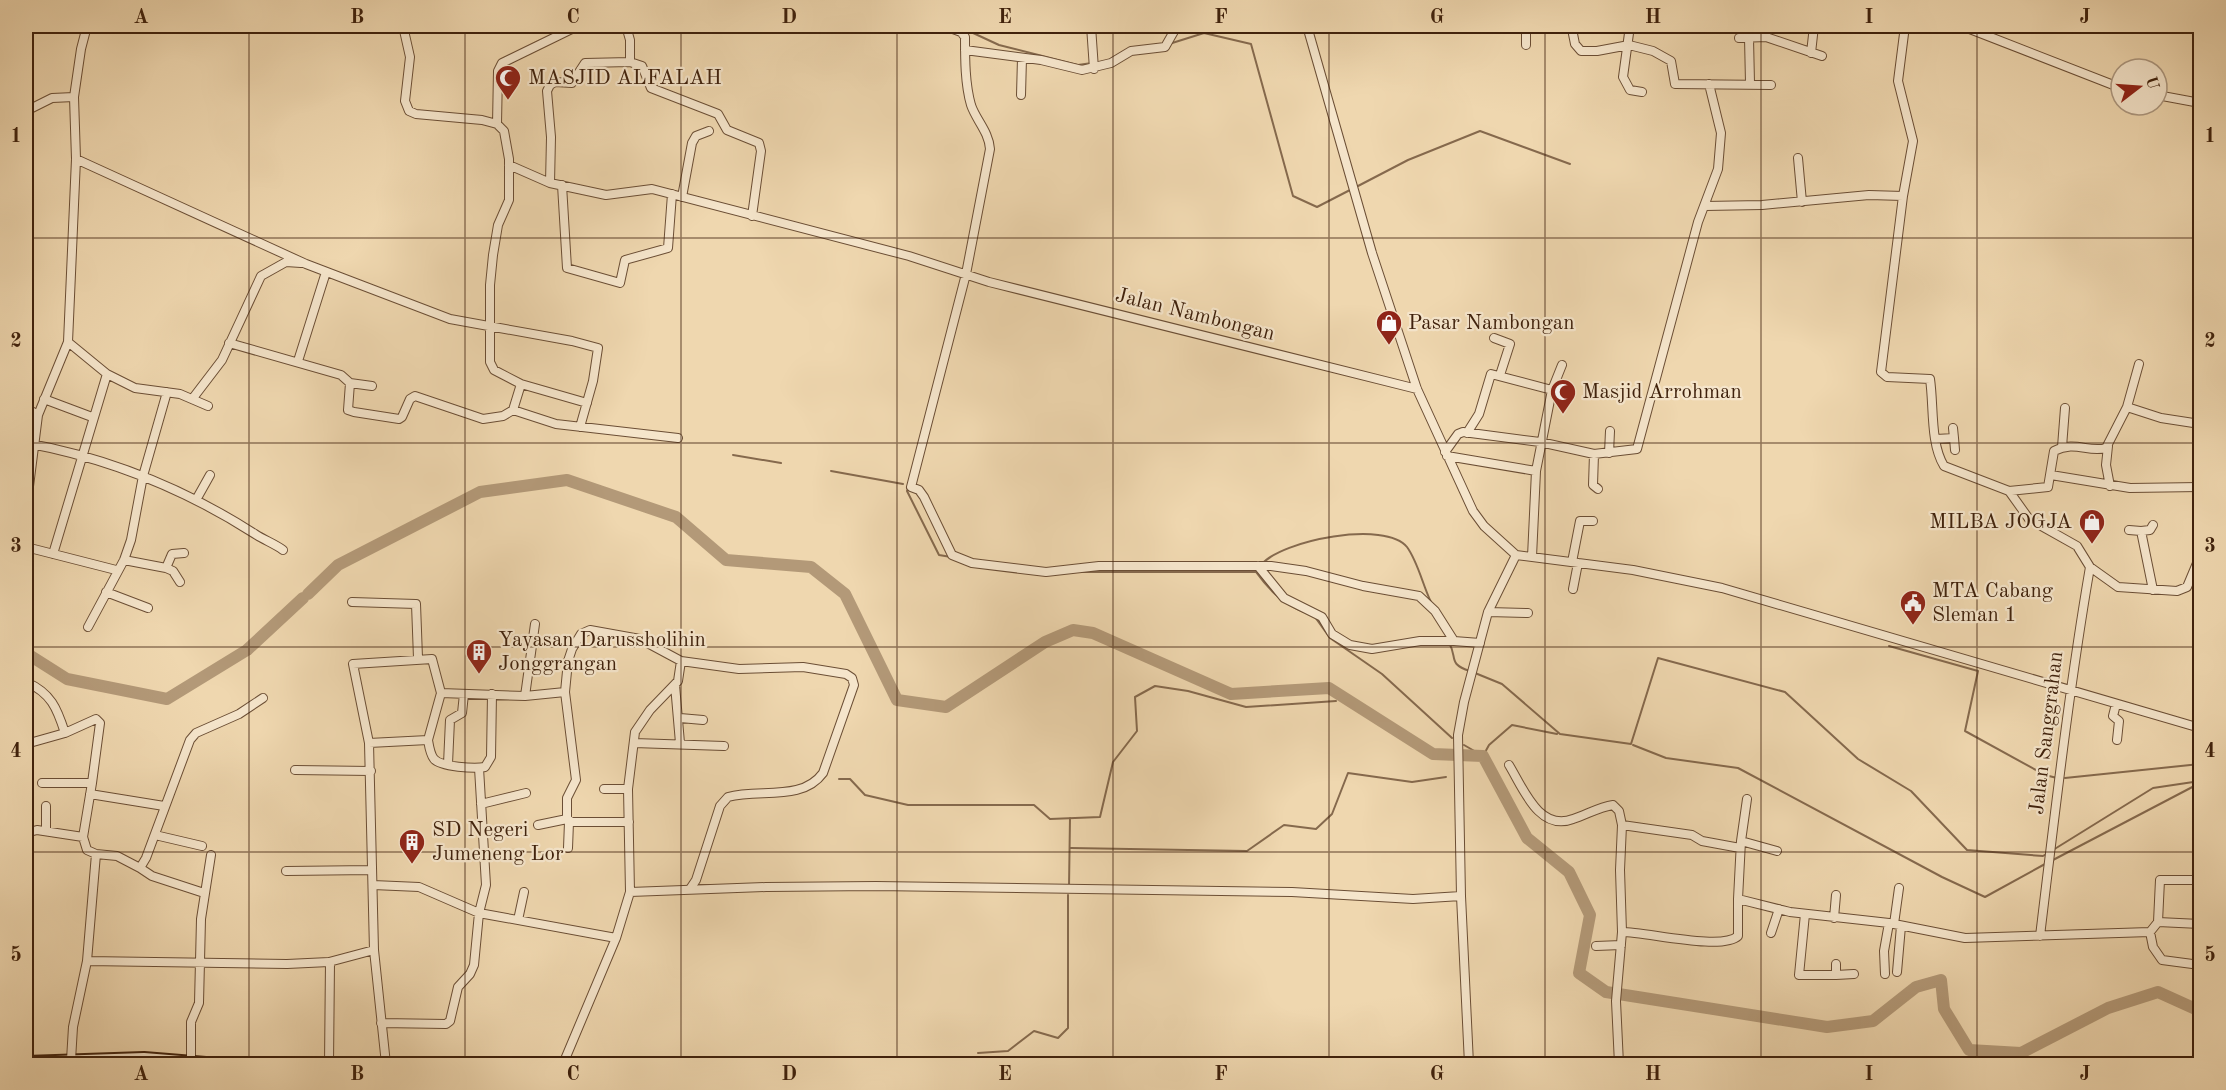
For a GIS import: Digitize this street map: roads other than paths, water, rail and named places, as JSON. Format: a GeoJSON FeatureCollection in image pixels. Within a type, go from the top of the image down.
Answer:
{"type":"FeatureCollection","features":[{"type":"Feature","properties":{"kind":"main road"},"geometry":{"type":"LineString","coordinates":[[26,1062],[144,1058],[218,1065]]}},
{"type":"Feature","properties":{"kind":"street"},"geometry":{"type":"LineString","coordinates":[[26,510],[27,484],[36,445],[38,416],[68,342],[76,159],[74,97],[87,26]]}},
{"type":"Feature","properties":{"kind":"street"},"geometry":{"type":"LineString","coordinates":[[403,26],[410,57],[405,101],[409,111],[416,114],[482,120],[497,124],[504,131],[509,165],[509,200],[498,225],[493,255],[490,285],[490,362],[494,370],[521,384],[587,403]]}},
{"type":"Feature","properties":{"kind":"street"},"geometry":{"type":"LineString","coordinates":[[497,124],[498,71],[502,63],[578,26]]}},
{"type":"Feature","properties":{"kind":"street"},"geometry":{"type":"LineString","coordinates":[[626,26],[630,40],[630,62]]}},
{"type":"Feature","properties":{"kind":"street"},"geometry":{"type":"LineString","coordinates":[[945,26],[963,34],[969,94],[975,113],[988,137],[990,149],[966,274],[911,488],[919,490],[924,497],[952,555],[972,563],[1046,572],[1099,566],[1258,566],[1306,571],[1363,586],[1419,596],[1435,611],[1454,641]]}},
{"type":"Feature","properties":{"kind":"street"},"geometry":{"type":"LineString","coordinates":[[1091,26],[1094,69]]}},
{"type":"Feature","properties":{"kind":"street"},"geometry":{"type":"LineString","coordinates":[[965,50],[1041,60],[1074,70],[1094,69],[1111,63],[1131,51],[1165,47],[1177,26]]}},
{"type":"Feature","properties":{"kind":"street"},"geometry":{"type":"LineString","coordinates":[[1307,26],[1372,253],[1417,388],[1473,512],[1484,526],[1516,555],[1633,570],[1722,588],[2200,728]]}},
{"type":"Feature","properties":{"kind":"street"},"geometry":{"type":"LineString","coordinates":[[1526,26],[1526,45]]}},
{"type":"Feature","properties":{"kind":"street"},"geometry":{"type":"LineString","coordinates":[[1630,26],[1624,69],[1625,84],[1630,90],[1642,92]]}},
{"type":"Feature","properties":{"kind":"street"},"geometry":{"type":"LineString","coordinates":[[1764,26],[1766,37]]}},
{"type":"Feature","properties":{"kind":"street"},"geometry":{"type":"LineString","coordinates":[[1811,53],[1814,26]]}},
{"type":"Feature","properties":{"kind":"street"},"geometry":{"type":"LineString","coordinates":[[1905,26],[1898,81],[1913,141],[1903,196],[1880,367],[1887,377],[1930,379],[1936,439],[1940,459],[1944,466],[2009,491],[2044,489],[2050,483],[2054,451],[2062,447],[2077,445],[2100,450],[2108,446]]}},
{"type":"Feature","properties":{"kind":"street"},"geometry":{"type":"LineString","coordinates":[[1962,26],[2109,83]]}},
{"type":"Feature","properties":{"kind":"street"},"geometry":{"type":"LineString","coordinates":[[1573,34],[1575,44],[1581,51],[1597,51],[1629,45],[1653,51],[1671,61],[1675,84],[1771,85]]}},
{"type":"Feature","properties":{"kind":"street"},"geometry":{"type":"LineString","coordinates":[[1739,38],[1766,37],[1822,56]]}},
{"type":"Feature","properties":{"kind":"street"},"geometry":{"type":"LineString","coordinates":[[1749,38],[1750,83]]}},
{"type":"Feature","properties":{"kind":"street"},"geometry":{"type":"LineString","coordinates":[[1021,95],[1022,58]]}},
{"type":"Feature","properties":{"kind":"street"},"geometry":{"type":"LineString","coordinates":[[550,183],[552,137],[548,91],[550,85],[555,82],[572,83],[585,63],[630,62],[642,66],[651,88],[718,114],[728,130],[760,146],[752,216]]}},
{"type":"Feature","properties":{"kind":"street"},"geometry":{"type":"LineString","coordinates":[[1446,454],[1458,434],[1467,433],[1540,442],[1594,454],[1632,452],[1638,448],[1697,225],[1717,174],[1721,137],[1709,84]]}},
{"type":"Feature","properties":{"kind":"street"},"geometry":{"type":"LineString","coordinates":[[26,111],[52,98],[74,97]]}},
{"type":"Feature","properties":{"kind":"street"},"geometry":{"type":"LineString","coordinates":[[2169,97],[2200,103]]}},
{"type":"Feature","properties":{"kind":"street"},"geometry":{"type":"LineString","coordinates":[[682,197],[692,143],[696,136],[709,131]]}},
{"type":"Feature","properties":{"kind":"street"},"geometry":{"type":"LineString","coordinates":[[1798,158],[1802,202]]}},
{"type":"Feature","properties":{"kind":"street"},"geometry":{"type":"LineString","coordinates":[[76,159],[306,264],[450,319],[491,325],[598,348],[580,427]]}},
{"type":"Feature","properties":{"kind":"street","name":"Jalan Nambongan"},"geometry":{"type":"LineString","coordinates":[[509,165],[550,183],[606,195],[645,189],[682,197],[909,256],[966,274],[1417,388]]}},
{"type":"Feature","properties":{"kind":"street"},"geometry":{"type":"LineString","coordinates":[[562,185],[567,268],[620,283],[625,260],[668,248],[672,195]]}},
{"type":"Feature","properties":{"kind":"street"},"geometry":{"type":"LineString","coordinates":[[1705,206],[1802,202],[1869,195],[1903,196]]}},
{"type":"Feature","properties":{"kind":"street"},"geometry":{"type":"LineString","coordinates":[[193,398],[222,360],[261,276],[286,262],[306,264]]}},
{"type":"Feature","properties":{"kind":"street"},"geometry":{"type":"LineString","coordinates":[[298,361],[326,272]]}},
{"type":"Feature","properties":{"kind":"street"},"geometry":{"type":"LineString","coordinates":[[1494,338],[1510,344],[1500,375]]}},
{"type":"Feature","properties":{"kind":"street"},"geometry":{"type":"LineString","coordinates":[[68,342],[107,374],[135,388],[193,398],[208,406]]}},
{"type":"Feature","properties":{"kind":"street"},"geometry":{"type":"LineString","coordinates":[[229,343],[341,375],[350,383],[372,386]]}},
{"type":"Feature","properties":{"kind":"street"},"geometry":{"type":"LineString","coordinates":[[2110,486],[2106,465],[2108,446],[2127,407],[2139,364]]}},
{"type":"Feature","properties":{"kind":"street"},"geometry":{"type":"LineString","coordinates":[[1532,557],[1536,471],[1540,442],[1552,390],[1562,365]]}},
{"type":"Feature","properties":{"kind":"street"},"geometry":{"type":"LineString","coordinates":[[52,554],[107,374]]}},
{"type":"Feature","properties":{"kind":"street"},"geometry":{"type":"LineString","coordinates":[[1467,433],[1483,403],[1489,376],[1500,375],[1552,390]]}},
{"type":"Feature","properties":{"kind":"street"},"geometry":{"type":"LineString","coordinates":[[350,383],[346,406],[348,410],[354,412],[399,418],[402,417],[410,399],[415,396],[483,419],[503,416],[513,410],[521,384]]}},
{"type":"Feature","properties":{"kind":"street"},"geometry":{"type":"LineString","coordinates":[[88,627],[116,570],[124,560],[131,540],[143,476],[167,392]]}},
{"type":"Feature","properties":{"kind":"street"},"geometry":{"type":"LineString","coordinates":[[44,399],[92,417]]}},
{"type":"Feature","properties":{"kind":"street"},"geometry":{"type":"LineString","coordinates":[[2127,407],[2161,418],[2200,424]]}},
{"type":"Feature","properties":{"kind":"street"},"geometry":{"type":"LineString","coordinates":[[26,408],[38,416]]}},
{"type":"Feature","properties":{"kind":"street"},"geometry":{"type":"LineString","coordinates":[[2062,447],[2065,408]]}},
{"type":"Feature","properties":{"kind":"street"},"geometry":{"type":"LineString","coordinates":[[513,410],[548,422],[678,438]]}},
{"type":"Feature","properties":{"kind":"street"},"geometry":{"type":"LineString","coordinates":[[1953,428],[1955,450]]}},
{"type":"Feature","properties":{"kind":"street"},"geometry":{"type":"LineString","coordinates":[[1609,453],[1610,431]]}},
{"type":"Feature","properties":{"kind":"street"},"geometry":{"type":"LineString","coordinates":[[1936,439],[1954,438]]}},
{"type":"Feature","properties":{"kind":"street"},"geometry":{"type":"LineString","coordinates":[[26,443],[83,456],[143,476],[196,500],[283,550]]}},
{"type":"Feature","properties":{"kind":"street"},"geometry":{"type":"LineString","coordinates":[[1446,454],[1536,471]]}},
{"type":"Feature","properties":{"kind":"street"},"geometry":{"type":"LineString","coordinates":[[1594,454],[1593,485],[1598,489]]}},
{"type":"Feature","properties":{"kind":"street"},"geometry":{"type":"LineString","coordinates":[[196,500],[210,475]]}},
{"type":"Feature","properties":{"kind":"street"},"geometry":{"type":"LineString","coordinates":[[2051,476],[2110,486],[2150,489],[2200,487]]}},
{"type":"Feature","properties":{"kind":"street"},"geometry":{"type":"LineString","coordinates":[[2009,491],[2029,519],[2077,546],[2090,567],[2118,587],[2183,590],[2200,556]]}},
{"type":"Feature","properties":{"kind":"street"},"geometry":{"type":"LineString","coordinates":[[1573,589],[1580,521],[1593,521]]}},
{"type":"Feature","properties":{"kind":"street"},"geometry":{"type":"LineString","coordinates":[[2129,530],[2150,530],[2153,525]]}},
{"type":"Feature","properties":{"kind":"street"},"geometry":{"type":"LineString","coordinates":[[2141,531],[2153,590]]}},
{"type":"Feature","properties":{"kind":"street"},"geometry":{"type":"LineString","coordinates":[[26,547],[116,570]]}},
{"type":"Feature","properties":{"kind":"street"},"geometry":{"type":"LineString","coordinates":[[166,568],[172,554],[184,553]]}},
{"type":"Feature","properties":{"kind":"street"},"geometry":{"type":"LineString","coordinates":[[1469,1065],[1461,896],[1458,746],[1464,702],[1488,612],[1516,555]]}},
{"type":"Feature","properties":{"kind":"street"},"geometry":{"type":"LineString","coordinates":[[124,560],[166,568],[172,571],[180,582]]}},
{"type":"Feature","properties":{"kind":"street"},"geometry":{"type":"LineString","coordinates":[[1258,566],[1284,598],[1322,617],[1332,634],[1350,645],[1372,649],[1420,641],[1480,644]]}},
{"type":"Feature","properties":{"kind":"street","name":"Jalan Sanggrahan"},"geometry":{"type":"LineString","coordinates":[[2040,936],[2064,753],[2069,690],[2090,567]]}},
{"type":"Feature","properties":{"kind":"street"},"geometry":{"type":"LineString","coordinates":[[106,592],[148,608]]}},
{"type":"Feature","properties":{"kind":"street"},"geometry":{"type":"LineString","coordinates":[[352,602],[416,604],[418,658]]}},
{"type":"Feature","properties":{"kind":"street"},"geometry":{"type":"LineString","coordinates":[[1488,612],[1528,613]]}},
{"type":"Feature","properties":{"kind":"street"},"geometry":{"type":"LineString","coordinates":[[525,696],[535,624]]}},
{"type":"Feature","properties":{"kind":"street"},"geometry":{"type":"LineString","coordinates":[[568,848],[567,798],[576,780],[565,692],[568,661],[580,634],[586,631],[640,639],[681,661],[739,669],[817,669],[846,674],[854,681],[823,773],[818,780],[796,790],[728,796],[720,806],[696,880],[690,889]]}},
{"type":"Feature","properties":{"kind":"street"},"geometry":{"type":"LineString","coordinates":[[386,1065],[374,950],[369,743],[353,664],[418,658],[433,660],[441,693],[428,740],[434,758],[447,764],[479,768],[489,764],[492,694]]}},
{"type":"Feature","properties":{"kind":"street"},"geometry":{"type":"LineString","coordinates":[[680,743],[680,718],[675,685],[681,661]]}},
{"type":"Feature","properties":{"kind":"street"},"geometry":{"type":"LineString","coordinates":[[26,682],[49,695],[56,705],[65,733]]}},
{"type":"Feature","properties":{"kind":"street"},"geometry":{"type":"LineString","coordinates":[[563,1065],[616,938],[630,892],[628,789],[634,743],[641,721],[675,685]]}},
{"type":"Feature","properties":{"kind":"street"},"geometry":{"type":"LineString","coordinates":[[441,693],[525,696],[565,692]]}},
{"type":"Feature","properties":{"kind":"street"},"geometry":{"type":"LineString","coordinates":[[447,764],[450,720],[462,713],[464,694]]}},
{"type":"Feature","properties":{"kind":"street"},"geometry":{"type":"LineString","coordinates":[[140,868],[155,835],[186,747],[196,733],[239,714],[263,698]]}},
{"type":"Feature","properties":{"kind":"street"},"geometry":{"type":"LineString","coordinates":[[2116,704],[2114,716],[2119,721],[2117,740]]}},
{"type":"Feature","properties":{"kind":"street"},"geometry":{"type":"LineString","coordinates":[[680,718],[703,720]]}},
{"type":"Feature","properties":{"kind":"street"},"geometry":{"type":"LineString","coordinates":[[26,744],[65,733],[92,719],[100,723],[83,837],[87,850],[96,854],[117,856],[152,876],[204,892]]}},
{"type":"Feature","properties":{"kind":"street"},"geometry":{"type":"LineString","coordinates":[[369,743],[428,740]]}},
{"type":"Feature","properties":{"kind":"street"},"geometry":{"type":"LineString","coordinates":[[634,743],[724,746]]}},
{"type":"Feature","properties":{"kind":"street"},"geometry":{"type":"LineString","coordinates":[[1509,765],[1539,813],[1551,821],[1570,821],[1613,805],[1618,808],[1622,825],[1620,870],[1622,932],[1616,1001],[1619,1065]]}},
{"type":"Feature","properties":{"kind":"street"},"geometry":{"type":"LineString","coordinates":[[381,1023],[442,1025],[448,1023],[458,987],[470,974],[474,965],[479,913],[486,878],[479,768]]}},
{"type":"Feature","properties":{"kind":"street"},"geometry":{"type":"LineString","coordinates":[[295,770],[371,771]]}},
{"type":"Feature","properties":{"kind":"street"},"geometry":{"type":"LineString","coordinates":[[42,783],[92,783]]}},
{"type":"Feature","properties":{"kind":"street"},"geometry":{"type":"LineString","coordinates":[[604,789],[628,789]]}},
{"type":"Feature","properties":{"kind":"street"},"geometry":{"type":"LineString","coordinates":[[481,804],[525,793]]}},
{"type":"Feature","properties":{"kind":"street"},"geometry":{"type":"LineString","coordinates":[[90,794],[164,806]]}},
{"type":"Feature","properties":{"kind":"street"},"geometry":{"type":"LineString","coordinates":[[1622,932],[1650,933],[1717,943],[1734,940],[1738,936],[1741,844],[1747,799]]}},
{"type":"Feature","properties":{"kind":"street"},"geometry":{"type":"LineString","coordinates":[[46,806],[46,831]]}},
{"type":"Feature","properties":{"kind":"street"},"geometry":{"type":"LineString","coordinates":[[538,825],[568,820],[629,822]]}},
{"type":"Feature","properties":{"kind":"street"},"geometry":{"type":"LineString","coordinates":[[1622,825],[1692,835],[1702,841],[1741,844],[1778,851]]}},
{"type":"Feature","properties":{"kind":"street"},"geometry":{"type":"LineString","coordinates":[[26,833],[46,831],[83,837]]}},
{"type":"Feature","properties":{"kind":"street"},"geometry":{"type":"LineString","coordinates":[[155,835],[202,846]]}},
{"type":"Feature","properties":{"kind":"street"},"geometry":{"type":"LineString","coordinates":[[71,1060],[74,1028],[87,961],[96,854]]}},
{"type":"Feature","properties":{"kind":"street"},"geometry":{"type":"LineString","coordinates":[[191,1062],[191,1022],[199,1003],[204,892],[211,855]]}},
{"type":"Feature","properties":{"kind":"street"},"geometry":{"type":"LineString","coordinates":[[286,871],[372,870]]}},
{"type":"Feature","properties":{"kind":"street"},"geometry":{"type":"LineString","coordinates":[[1738,899],[1805,914],[1895,924],[1965,938],[2150,932],[2158,922],[2160,880],[2200,880]]}},
{"type":"Feature","properties":{"kind":"street"},"geometry":{"type":"LineString","coordinates":[[373,885],[418,887],[479,913],[616,938]]}},
{"type":"Feature","properties":{"kind":"street"},"geometry":{"type":"LineString","coordinates":[[630,892],[876,886],[1269,891],[1413,899],[1461,896]]}},
{"type":"Feature","properties":{"kind":"street"},"geometry":{"type":"LineString","coordinates":[[1897,972],[1895,924],[1899,888]]}},
{"type":"Feature","properties":{"kind":"street"},"geometry":{"type":"LineString","coordinates":[[518,920],[524,892]]}},
{"type":"Feature","properties":{"kind":"street"},"geometry":{"type":"LineString","coordinates":[[1834,918],[1836,896]]}},
{"type":"Feature","properties":{"kind":"street"},"geometry":{"type":"LineString","coordinates":[[1771,933],[1779,909]]}},
{"type":"Feature","properties":{"kind":"street"},"geometry":{"type":"LineString","coordinates":[[1805,914],[1798,975],[1854,974]]}},
{"type":"Feature","properties":{"kind":"street"},"geometry":{"type":"LineString","coordinates":[[2158,922],[2200,924]]}},
{"type":"Feature","properties":{"kind":"street"},"geometry":{"type":"LineString","coordinates":[[1885,974],[1884,951],[1895,924]]}},
{"type":"Feature","properties":{"kind":"street"},"geometry":{"type":"LineString","coordinates":[[2150,932],[2153,947],[2162,960],[2200,965]]}},
{"type":"Feature","properties":{"kind":"street"},"geometry":{"type":"LineString","coordinates":[[1596,946],[1621,945]]}},
{"type":"Feature","properties":{"kind":"street"},"geometry":{"type":"LineString","coordinates":[[87,961],[330,962],[374,950]]}},
{"type":"Feature","properties":{"kind":"street"},"geometry":{"type":"LineString","coordinates":[[329,1065],[330,962]]}},
{"type":"Feature","properties":{"kind":"street"},"geometry":{"type":"LineString","coordinates":[[1836,964],[1836,975]]}},
{"type":"Feature","properties":{"kind":"waterway"},"geometry":{"type":"LineString","coordinates":[[958,26],[999,45],[1078,65],[1092,63]]}},
{"type":"Feature","properties":{"kind":"waterway"},"geometry":{"type":"LineString","coordinates":[[1169,44],[1204,33],[1251,44],[1293,196],[1317,207],[1350,190]]}},
{"type":"Feature","properties":{"kind":"waterway"},"geometry":{"type":"LineString","coordinates":[[1358,186],[1408,160],[1480,131],[1570,164]]}},
{"type":"Feature","properties":{"kind":"waterway"},"geometry":{"type":"LineString","coordinates":[[733,455],[781,463]]}},
{"type":"Feature","properties":{"kind":"waterway"},"geometry":{"type":"LineString","coordinates":[[831,471],[903,484]]}},
{"type":"Feature","properties":{"kind":"waterway"},"geometry":{"type":"LineString","coordinates":[[308,594],[338,565],[480,492],[567,480],[676,517],[726,560],[811,567],[845,594],[897,700],[946,707],[1045,642],[1073,630],[1093,633],[1231,694],[1329,688],[1433,754],[1483,756],[1527,838],[1569,872],[1590,915],[1579,973],[1606,992],[1827,1027],[1873,1021],[1916,987],[1941,980],[1944,1009],[1969,1050],[2021,1053],[2108,1008],[2158,992],[2200,1011]]}},
{"type":"Feature","properties":{"kind":"waterway"},"geometry":{"type":"LineString","coordinates":[[907,491],[939,555],[951,557]]}},
{"type":"Feature","properties":{"kind":"waterway"},"geometry":{"type":"LineString","coordinates":[[1261,565],[1272,556],[1310,541],[1334,536],[1378,535],[1396,539],[1407,547],[1431,602]]}},
{"type":"Feature","properties":{"kind":"waterway"},"geometry":{"type":"LineString","coordinates":[[1080,572],[1256,572],[1277,596],[1304,612]]}},
{"type":"Feature","properties":{"kind":"waterway"},"geometry":{"type":"LineString","coordinates":[[26,653],[67,679],[167,699],[247,650],[303,598]]}},
{"type":"Feature","properties":{"kind":"waterway"},"geometry":{"type":"LineString","coordinates":[[1315,617],[1330,638],[1382,674],[1452,738]]}},
{"type":"Feature","properties":{"kind":"waterway"},"geometry":{"type":"LineString","coordinates":[[1449,643],[1458,666],[1470,671]]}},
{"type":"Feature","properties":{"kind":"waterway"},"geometry":{"type":"LineString","coordinates":[[1889,646],[1978,671],[1965,731],[2045,775],[2057,778]]}},
{"type":"Feature","properties":{"kind":"waterway"},"geometry":{"type":"LineString","coordinates":[[1475,673],[1502,684],[1560,734],[1631,744],[1658,658],[1785,692],[1858,759],[1911,791],[1967,850],[2043,856],[2048,853]]}},
{"type":"Feature","properties":{"kind":"waterway"},"geometry":{"type":"LineString","coordinates":[[839,779],[850,779],[865,795],[908,805],[1034,805],[1050,819],[1100,817],[1113,762],[1137,731],[1135,697],[1155,686],[1188,691],[1246,707],[1336,701]]}},
{"type":"Feature","properties":{"kind":"waterway"},"geometry":{"type":"LineString","coordinates":[[1464,745],[1483,756],[1489,745],[1512,725],[1557,734]]}},
{"type":"Feature","properties":{"kind":"waterway"},"geometry":{"type":"LineString","coordinates":[[1633,745],[1666,758],[1738,768],[1942,877],[1985,897],[2045,864]]}},
{"type":"Feature","properties":{"kind":"waterway"},"geometry":{"type":"LineString","coordinates":[[2065,778],[2200,764]]}},
{"type":"Feature","properties":{"kind":"waterway"},"geometry":{"type":"LineString","coordinates":[[1071,848],[1247,851],[1284,825],[1316,829],[1332,814],[1348,773],[1412,782],[1446,777]]}},
{"type":"Feature","properties":{"kind":"waterway"},"geometry":{"type":"LineString","coordinates":[[2053,850],[2153,788],[2200,781]]}},
{"type":"Feature","properties":{"kind":"waterway"},"geometry":{"type":"LineString","coordinates":[[2053,860],[2200,783]]}},
{"type":"Feature","properties":{"kind":"waterway"},"geometry":{"type":"LineString","coordinates":[[1069,887],[1070,818]]}},
{"type":"Feature","properties":{"kind":"waterway"},"geometry":{"type":"LineString","coordinates":[[696,885],[720,885]]}},
{"type":"Feature","properties":{"kind":"waterway"},"geometry":{"type":"LineString","coordinates":[[978,1053],[1008,1051],[1034,1031],[1058,1038],[1068,1028],[1068,895]]}},
{"type":"Feature","properties":{"kind":"place","name":"MASJID ALFALAH"},"geometry":{"type":"Point","coordinates":[508,101]}},
{"type":"Feature","properties":{"kind":"place","name":"Pasar Nambongan"},"geometry":{"type":"Point","coordinates":[1389,346]}},
{"type":"Feature","properties":{"kind":"place","name":"Masjid Arrohman"},"geometry":{"type":"Point","coordinates":[1563,415]}},
{"type":"Feature","properties":{"kind":"place","name":"MILBA JOGJA"},"geometry":{"type":"Point","coordinates":[2092,545]}},
{"type":"Feature","properties":{"kind":"place","name":"MTA Cabang Sleman 1"},"geometry":{"type":"Point","coordinates":[1913,626]}},
{"type":"Feature","properties":{"kind":"place","name":"Yayasan Darussholihin Jonggrangan"},"geometry":{"type":"Point","coordinates":[479,675]}},
{"type":"Feature","properties":{"kind":"place","name":"SD Negeri Jumeneng Lor"},"geometry":{"type":"Point","coordinates":[412,865]}}]}
